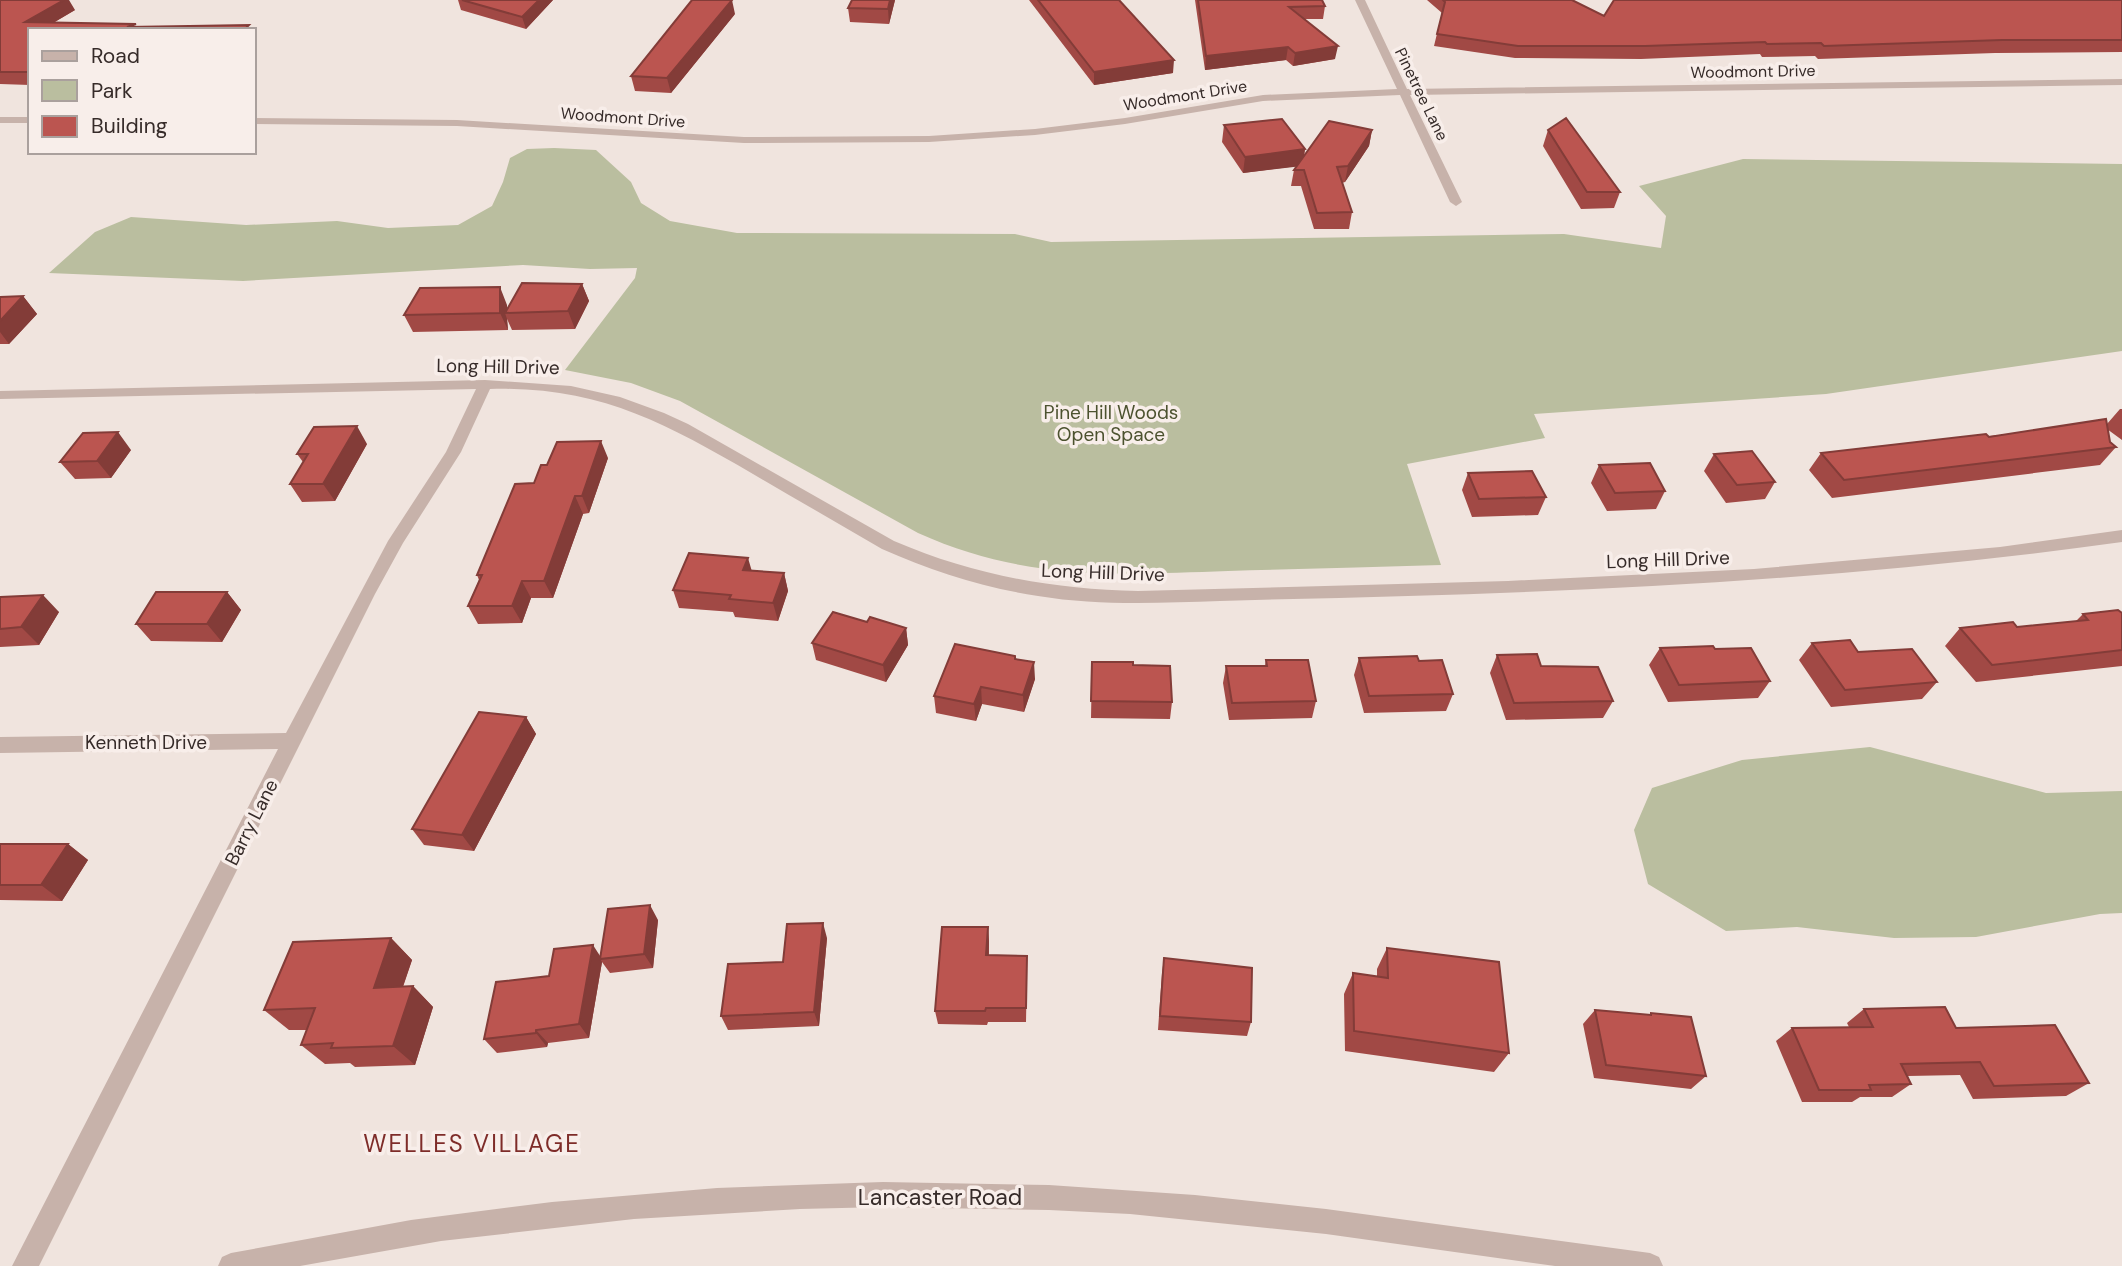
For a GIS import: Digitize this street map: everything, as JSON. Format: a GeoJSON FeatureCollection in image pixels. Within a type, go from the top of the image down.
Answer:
{"type":"FeatureCollection","features":[{"type":"Feature","properties":{"kind":"street","name":"Pinetree Lane"},"geometry":{"type":"LineString","coordinates":[[1360,0],[1456,202]]}},
{"type":"Feature","properties":{"kind":"street","name":"Woodmont Drive"},"geometry":{"type":"LineString","coordinates":[[256,121],[457,123],[731,139],[875,141],[1035,132],[1125,121],[1263,98],[1403,91],[2122,82]]}},
{"type":"Feature","properties":{"kind":"street"},"geometry":{"type":"LineString","coordinates":[[0,120],[28,120]]}},
{"type":"Feature","properties":{"kind":"street","name":"Long Hill Drive"},"geometry":{"type":"LineString","coordinates":[[0,395],[485,384],[567,388],[628,403],[683,427],[888,545],[918,559],[985,582],[1060,595],[1138,597],[1758,576],[1958,558],[2122,536]]}},
{"type":"Feature","properties":{"kind":"street","name":"Barry Lane"},"geometry":{"type":"LineString","coordinates":[[25,1266],[387,558],[453,452],[485,384]]}},
{"type":"Feature","properties":{"kind":"street","name":"Kenneth Drive"},"geometry":{"type":"LineString","coordinates":[[0,745],[292,741]]}},
{"type":"Feature","properties":{"kind":"street","name":"Lancaster Road"},"geometry":{"type":"LineString","coordinates":[[230,1266],[470,1224],[625,1208],[803,1197],[966,1195],[1127,1201],[1290,1215],[1650,1266]]}},
{"type":"Feature","properties":{"kind":"green space","name":"Pine Hill Woods Open Space"},"geometry":{"type":"Polygon","coordinates":[[[527,149],[596,150],[631,182],[641,203],[670,221],[737,233],[1015,234],[1051,242],[1564,234],[1661,248],[1666,216],[1639,186],[1743,159],[2122,164],[2122,351],[1826,394],[1534,414],[1545,438],[1407,464],[1441,565],[1147,573],[1070,572],[996,560],[957,549],[918,533],[680,401],[631,383],[565,370],[635,278],[637,268],[590,269],[523,265],[243,281],[49,273],[95,232],[131,217],[246,225],[337,221],[388,228],[458,225],[492,206],[510,158],[527,149]]]}},
{"type":"Feature","properties":{"kind":"green space"},"geometry":{"type":"Polygon","coordinates":[[[1870,747],[2046,793],[2122,791],[2122,913],[2100,914],[1976,937],[1894,938],[1797,927],[1726,931],[1648,884],[1634,830],[1652,788],[1742,760],[1870,747]]]}},
{"type":"Feature","properties":{"kind":"building"},"geometry":{"type":"Polygon","coordinates":[[[0,0],[64,0],[25,22],[136,24],[127,27],[249,25],[246,28],[28,28],[28,72],[0,72],[0,0]]]}},
{"type":"Feature","properties":{"kind":"building"},"geometry":{"type":"Polygon","coordinates":[[[462,0],[539,0],[522,17],[462,0]]]}},
{"type":"Feature","properties":{"kind":"building"},"geometry":{"type":"Polygon","coordinates":[[[692,0],[732,0],[667,78],[631,76],[692,0]]]}},
{"type":"Feature","properties":{"kind":"building"},"geometry":{"type":"Polygon","coordinates":[[[852,0],[890,0],[888,9],[848,8],[852,0]]]}},
{"type":"Feature","properties":{"kind":"building"},"geometry":{"type":"Polygon","coordinates":[[[1038,0],[1119,0],[1174,60],[1094,72],[1038,0]]]}},
{"type":"Feature","properties":{"kind":"building"},"geometry":{"type":"Polygon","coordinates":[[[1198,0],[1322,0],[1325,6],[1289,7],[1338,46],[1295,53],[1288,47],[1206,56],[1198,0]]]}},
{"type":"Feature","properties":{"kind":"building"},"geometry":{"type":"Polygon","coordinates":[[[1443,0],[1572,0],[1604,16],[1614,0],[2122,0],[2122,40],[2002,40],[1824,46],[1821,43],[1765,42],[1518,46],[1437,34],[1445,2],[1443,0]]]}},
{"type":"Feature","properties":{"kind":"building"},"geometry":{"type":"Polygon","coordinates":[[[1566,118],[1620,192],[1587,192],[1548,130],[1566,118]]]}},
{"type":"Feature","properties":{"kind":"building"},"geometry":{"type":"Polygon","coordinates":[[[1282,119],[1305,149],[1245,157],[1224,125],[1282,119]]]}},
{"type":"Feature","properties":{"kind":"building"},"geometry":{"type":"Polygon","coordinates":[[[1329,121],[1372,130],[1348,166],[1337,167],[1352,212],[1317,213],[1304,170],[1294,170],[1329,121]]]}},
{"type":"Feature","properties":{"kind":"building"},"geometry":{"type":"Polygon","coordinates":[[[522,283],[582,284],[568,311],[505,313],[522,283]]]}},
{"type":"Feature","properties":{"kind":"building"},"geometry":{"type":"Polygon","coordinates":[[[500,287],[500,313],[404,315],[420,288],[500,287]]]}},
{"type":"Feature","properties":{"kind":"building"},"geometry":{"type":"Polygon","coordinates":[[[23,296],[0,321],[0,297],[23,296]]]}},
{"type":"Feature","properties":{"kind":"building"},"geometry":{"type":"Polygon","coordinates":[[[2106,419],[2110,442],[2116,447],[1844,480],[1821,453],[1986,434],[1989,437],[2106,419]]]}},
{"type":"Feature","properties":{"kind":"building"},"geometry":{"type":"Polygon","coordinates":[[[357,426],[323,484],[290,484],[308,454],[297,454],[314,427],[357,426]]]}},
{"type":"Feature","properties":{"kind":"building"},"geometry":{"type":"Polygon","coordinates":[[[118,432],[97,461],[60,462],[83,433],[118,432]]]}},
{"type":"Feature","properties":{"kind":"building"},"geometry":{"type":"Polygon","coordinates":[[[601,441],[582,496],[575,496],[544,581],[522,581],[512,606],[468,606],[482,575],[477,575],[515,484],[534,483],[541,465],[547,465],[557,442],[601,441]]]}},
{"type":"Feature","properties":{"kind":"building"},"geometry":{"type":"Polygon","coordinates":[[[1752,451],[1775,482],[1737,485],[1714,454],[1752,451]]]}},
{"type":"Feature","properties":{"kind":"building"},"geometry":{"type":"Polygon","coordinates":[[[1650,463],[1665,491],[1615,493],[1599,465],[1650,463]]]}},
{"type":"Feature","properties":{"kind":"building"},"geometry":{"type":"Polygon","coordinates":[[[1532,471],[1546,497],[1479,499],[1468,473],[1532,471]]]}},
{"type":"Feature","properties":{"kind":"building"},"geometry":{"type":"Polygon","coordinates":[[[689,553],[748,558],[743,570],[784,573],[773,603],[729,599],[731,595],[673,590],[689,553]]]}},
{"type":"Feature","properties":{"kind":"building"},"geometry":{"type":"Polygon","coordinates":[[[156,592],[227,592],[207,624],[136,624],[156,592]]]}},
{"type":"Feature","properties":{"kind":"building"},"geometry":{"type":"Polygon","coordinates":[[[43,595],[21,627],[0,629],[0,597],[43,595]]]}},
{"type":"Feature","properties":{"kind":"building"},"geometry":{"type":"Polygon","coordinates":[[[2118,610],[2122,613],[2122,650],[1992,665],[1960,628],[2013,622],[2017,627],[2088,620],[2083,614],[2118,610]]]}},
{"type":"Feature","properties":{"kind":"building"},"geometry":{"type":"Polygon","coordinates":[[[833,612],[867,622],[870,617],[906,628],[883,665],[812,643],[833,612]]]}},
{"type":"Feature","properties":{"kind":"building"},"geometry":{"type":"Polygon","coordinates":[[[1850,640],[1858,652],[1912,649],[1937,682],[1845,690],[1812,643],[1850,640]]]}},
{"type":"Feature","properties":{"kind":"building"},"geometry":{"type":"Polygon","coordinates":[[[955,644],[1034,662],[1023,695],[981,687],[974,704],[934,696],[955,644]]]}},
{"type":"Feature","properties":{"kind":"building"},"geometry":{"type":"Polygon","coordinates":[[[1713,646],[1715,649],[1751,648],[1770,681],[1679,685],[1660,648],[1713,646]]]}},
{"type":"Feature","properties":{"kind":"building"},"geometry":{"type":"Polygon","coordinates":[[[1537,654],[1541,666],[1598,667],[1613,701],[1514,703],[1497,655],[1537,654]]]}},
{"type":"Feature","properties":{"kind":"building"},"geometry":{"type":"Polygon","coordinates":[[[1417,656],[1419,661],[1442,660],[1453,694],[1369,696],[1359,658],[1417,656]]]}},
{"type":"Feature","properties":{"kind":"building"},"geometry":{"type":"Polygon","coordinates":[[[1266,660],[1308,660],[1316,701],[1232,703],[1226,666],[1267,666],[1266,660]]]}},
{"type":"Feature","properties":{"kind":"building"},"geometry":{"type":"Polygon","coordinates":[[[1092,662],[1170,666],[1172,702],[1091,701],[1092,662]]]}},
{"type":"Feature","properties":{"kind":"building"},"geometry":{"type":"Polygon","coordinates":[[[479,712],[526,717],[462,835],[412,829],[479,712]]]}},
{"type":"Feature","properties":{"kind":"building"},"geometry":{"type":"Polygon","coordinates":[[[0,844],[68,844],[41,885],[0,885],[0,844]]]}},
{"type":"Feature","properties":{"kind":"building"},"geometry":{"type":"Polygon","coordinates":[[[650,905],[644,954],[600,959],[608,909],[650,905]]]}},
{"type":"Feature","properties":{"kind":"building"},"geometry":{"type":"Polygon","coordinates":[[[823,923],[814,1012],[721,1016],[728,964],[783,962],[787,924],[823,923]]]}},
{"type":"Feature","properties":{"kind":"building"},"geometry":{"type":"Polygon","coordinates":[[[942,927],[988,927],[986,955],[1027,956],[1026,1008],[935,1011],[942,927]]]}},
{"type":"Feature","properties":{"kind":"building"},"geometry":{"type":"Polygon","coordinates":[[[391,938],[374,988],[413,986],[393,1046],[331,1048],[333,1043],[301,1045],[315,1008],[264,1010],[293,942],[391,938]]]}},
{"type":"Feature","properties":{"kind":"building"},"geometry":{"type":"Polygon","coordinates":[[[593,945],[579,1024],[536,1030],[536,1033],[484,1039],[496,982],[549,976],[554,949],[593,945]]]}},
{"type":"Feature","properties":{"kind":"building"},"geometry":{"type":"Polygon","coordinates":[[[1387,948],[1499,962],[1509,1053],[1354,1031],[1353,973],[1388,978],[1387,948]]]}},
{"type":"Feature","properties":{"kind":"building"},"geometry":{"type":"Polygon","coordinates":[[[1164,958],[1252,968],[1251,1022],[1160,1016],[1164,958]]]}},
{"type":"Feature","properties":{"kind":"building"},"geometry":{"type":"Polygon","coordinates":[[[1945,1007],[1956,1028],[2055,1025],[2089,1083],[1994,1086],[1980,1062],[1901,1064],[1911,1084],[1869,1085],[1871,1090],[1819,1090],[1792,1028],[1873,1027],[1864,1009],[1945,1007]]]}},
{"type":"Feature","properties":{"kind":"building"},"geometry":{"type":"Polygon","coordinates":[[[1595,1010],[1691,1017],[1706,1076],[1606,1065],[1595,1010]]]}},
{"type":"Feature","properties":{"kind":"district","name":"WELLES VILLAGE"},"geometry":{"type":"Point","coordinates":[472,1144]}}]}
